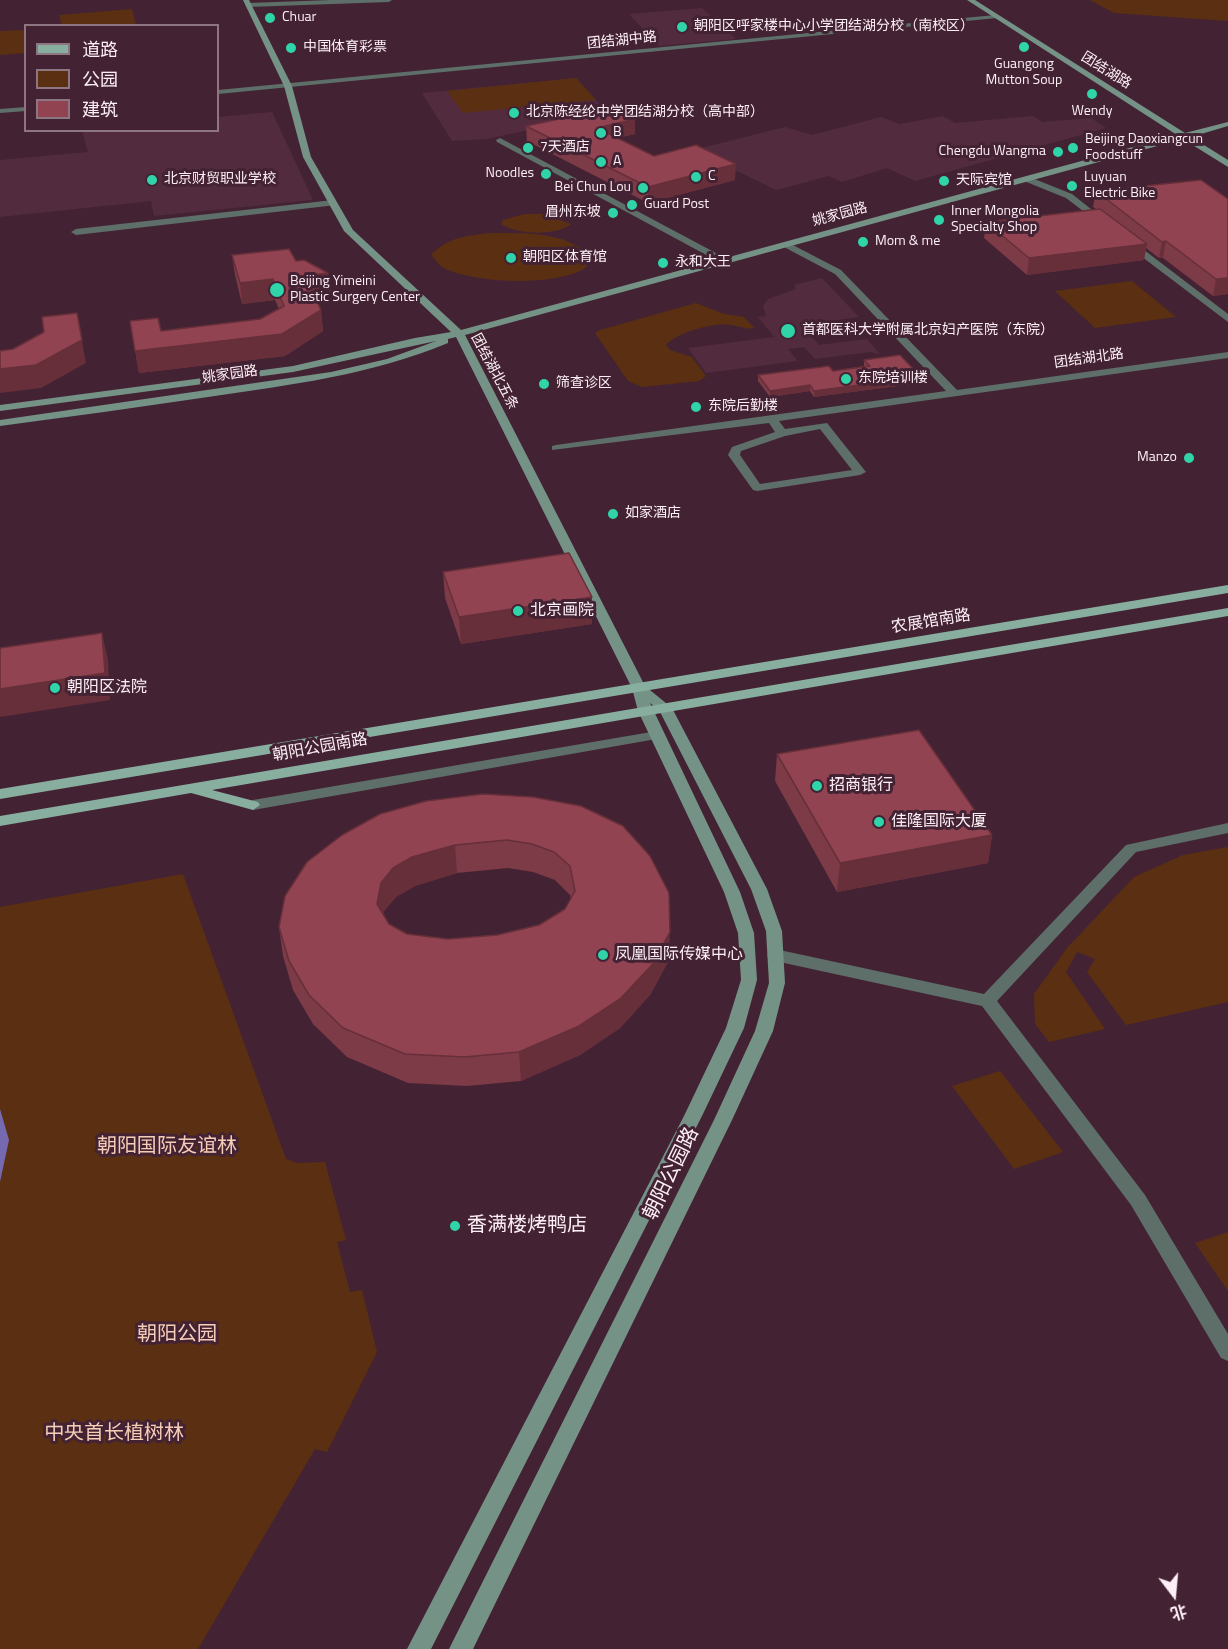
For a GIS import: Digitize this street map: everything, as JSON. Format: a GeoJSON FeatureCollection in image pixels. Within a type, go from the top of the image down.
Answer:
{"type":"FeatureCollection","features":[{"type":"Feature","properties":{"kind":"main road","name":"农展馆南路"},"geometry":{"type":"LineString","coordinates":[[639,688],[1228,589]]}},
{"type":"Feature","properties":{"kind":"main road"},"geometry":{"type":"LineString","coordinates":[[665,708],[1228,612]]}},
{"type":"Feature","properties":{"kind":"main road","name":"朝阳公园南路"},"geometry":{"type":"LineString","coordinates":[[0,794],[639,688]]}},
{"type":"Feature","properties":{"kind":"main road","name":"朝阳公园南路"},"geometry":{"type":"LineString","coordinates":[[0,821],[665,708]]}},
{"type":"Feature","properties":{"kind":"main road"},"geometry":{"type":"LineString","coordinates":[[191,789],[253,805]]}},
{"type":"Feature","properties":{"kind":"street"},"geometry":{"type":"LineString","coordinates":[[247,3],[389,0]]}},
{"type":"Feature","properties":{"kind":"street","name":"团结湖路"},"geometry":{"type":"LineString","coordinates":[[970,0],[1228,164]]}},
{"type":"Feature","properties":{"kind":"street","name":"团结湖北五条"},"geometry":{"type":"LineString","coordinates":[[247,3],[288,86],[307,157],[349,231],[459,334],[473,357],[639,688]]}},
{"type":"Feature","properties":{"kind":"street","name":"团结湖中路"},"geometry":{"type":"LineString","coordinates":[[219,92],[995,17]]}},
{"type":"Feature","properties":{"kind":"street"},"geometry":{"type":"LineString","coordinates":[[0,111],[24,109]]}},
{"type":"Feature","properties":{"kind":"street","name":"姚家园路"},"geometry":{"type":"LineString","coordinates":[[0,408],[293,369],[415,341],[459,334],[1228,124]]}},
{"type":"Feature","properties":{"kind":"street"},"geometry":{"type":"LineString","coordinates":[[500,140],[726,262]]}},
{"type":"Feature","properties":{"kind":"street"},"geometry":{"type":"LineString","coordinates":[[1027,179],[1069,196],[1107,225]]}},
{"type":"Feature","properties":{"kind":"street"},"geometry":{"type":"LineString","coordinates":[[76,232],[333,203]]}},
{"type":"Feature","properties":{"kind":"street"},"geometry":{"type":"LineString","coordinates":[[1116,232],[1228,319]]}},
{"type":"Feature","properties":{"kind":"street"},"geometry":{"type":"LineString","coordinates":[[787,245],[838,272],[953,392]]}},
{"type":"Feature","properties":{"kind":"street","name":"姚家园路"},"geometry":{"type":"LineString","coordinates":[[0,423],[272,385],[350,370],[423,351],[459,334]]}},
{"type":"Feature","properties":{"kind":"street","name":"团结湖北路"},"geometry":{"type":"LineString","coordinates":[[556,447],[1228,355]]}},
{"type":"Feature","properties":{"kind":"street"},"geometry":{"type":"LineString","coordinates":[[772,419],[782,433]]}},
{"type":"Feature","properties":{"kind":"street"},"geometry":{"type":"LineString","coordinates":[[823,425],[860,472],[757,488],[734,455],[736,449],[782,433],[823,425]]}},
{"type":"Feature","properties":{"kind":"street"},"geometry":{"type":"LineString","coordinates":[[639,688],[665,708]]}},
{"type":"Feature","properties":{"kind":"street","name":"朝阳公园路"},"geometry":{"type":"LineString","coordinates":[[419,1649],[693,1116],[735,1028],[748,980],[746,933],[732,892],[645,711],[639,688]]}},
{"type":"Feature","properties":{"kind":"street","name":"朝阳公园路"},"geometry":{"type":"LineString","coordinates":[[461,1649],[723,1120],[764,1031],[777,982],[774,931],[759,889],[665,708]]}},
{"type":"Feature","properties":{"kind":"street"},"geometry":{"type":"LineString","coordinates":[[253,805],[657,735]]}},
{"type":"Feature","properties":{"kind":"street"},"geometry":{"type":"LineString","coordinates":[[988,1000],[1131,848],[1228,828]]}},
{"type":"Feature","properties":{"kind":"street"},"geometry":{"type":"LineString","coordinates":[[775,954],[988,1000],[1138,1200],[1228,1352]]}},
{"type":"Feature","properties":{"kind":"shaded area","name":"朝阳区呼家楼中心小学团结湖分校（南校区）"},"geometry":{"type":"Polygon","coordinates":[[[702,8],[736,39],[659,46],[629,14],[702,8]]]}},
{"type":"Feature","properties":{"kind":"shaded area","name":"北京陈经纶中学团结湖分校（高中部）"},"geometry":{"type":"Polygon","coordinates":[[[576,78],[604,109],[583,118],[487,139],[452,141],[422,93],[576,78]]]}},
{"type":"Feature","properties":{"kind":"shaded area","name":"北京财贸职业学校"},"geometry":{"type":"Polygon","coordinates":[[[272,112],[313,200],[154,216],[151,201],[0,217],[0,160],[88,152],[82,132],[219,132],[219,117],[272,112]]]}},
{"type":"Feature","properties":{"kind":"shaded area"},"geometry":{"type":"Polygon","coordinates":[[[943,116],[955,123],[1033,116],[1042,122],[1091,118],[1106,128],[915,181],[887,168],[842,182],[829,176],[776,190],[694,150],[785,127],[812,135],[881,117],[900,124],[943,116]]]}},
{"type":"Feature","properties":{"kind":"shaded area","name":"首都医科大学附属北京妇产医院（东院）"},"geometry":{"type":"Polygon","coordinates":[[[822,278],[859,317],[801,325],[819,345],[867,339],[880,354],[870,352],[815,359],[804,347],[788,349],[798,361],[706,373],[688,348],[774,337],[758,317],[766,316],[763,306],[768,299],[796,289],[794,285],[822,278]]]}},
{"type":"Feature","properties":{"kind":"shaded area"},"geometry":{"type":"Polygon","coordinates":[[[0,1109],[9,1140],[0,1182],[0,1109]]]}},
{"type":"Feature","properties":{"kind":"green space"},"geometry":{"type":"Polygon","coordinates":[[[1090,0],[1228,0],[1228,21],[1114,13],[1090,0]]]}},
{"type":"Feature","properties":{"kind":"green space"},"geometry":{"type":"Polygon","coordinates":[[[132,9],[136,24],[62,24],[59,15],[132,9]]]}},
{"type":"Feature","properties":{"kind":"green space"},"geometry":{"type":"Polygon","coordinates":[[[24,30],[24,53],[0,55],[0,31],[24,30]]]}},
{"type":"Feature","properties":{"kind":"green space"},"geometry":{"type":"Polygon","coordinates":[[[576,78],[596,100],[463,113],[447,91],[576,78]]]}},
{"type":"Feature","properties":{"kind":"green space"},"geometry":{"type":"Polygon","coordinates":[[[525,214],[544,214],[571,224],[556,231],[537,233],[508,228],[501,224],[503,220],[525,214]]]}},
{"type":"Feature","properties":{"kind":"green space","name":"朝阳区体育馆"},"geometry":{"type":"Polygon","coordinates":[[[490,233],[545,235],[559,238],[572,243],[591,260],[583,269],[568,275],[552,279],[515,281],[478,278],[448,270],[443,268],[431,255],[451,241],[490,233]]]}},
{"type":"Feature","properties":{"kind":"green space"},"geometry":{"type":"Polygon","coordinates":[[[1132,281],[1176,317],[1095,328],[1055,291],[1132,281]]]}},
{"type":"Feature","properties":{"kind":"green space"},"geometry":{"type":"Polygon","coordinates":[[[696,303],[724,314],[744,317],[754,328],[724,324],[687,332],[671,340],[666,345],[670,350],[692,357],[706,376],[699,381],[642,387],[628,381],[595,333],[600,330],[696,303]]]}},
{"type":"Feature","properties":{"kind":"green space"},"geometry":{"type":"Polygon","coordinates":[[[1228,847],[1228,1002],[1126,1025],[1087,972],[1095,959],[1077,952],[1066,972],[1105,1029],[1049,1042],[1035,1024],[1034,994],[1067,948],[1134,877],[1183,855],[1228,847]]]}},
{"type":"Feature","properties":{"kind":"green space","name":"朝阳公园"},"geometry":{"type":"Polygon","coordinates":[[[183,874],[286,1159],[298,1163],[325,1162],[346,1240],[337,1242],[350,1292],[362,1290],[377,1352],[327,1452],[315,1449],[198,1649],[0,1649],[0,907],[183,874]]]}},
{"type":"Feature","properties":{"kind":"green space"},"geometry":{"type":"Polygon","coordinates":[[[1000,1071],[1063,1152],[1014,1169],[952,1086],[1000,1071]]]}},
{"type":"Feature","properties":{"kind":"green space"},"geometry":{"type":"Polygon","coordinates":[[[1228,1232],[1228,1291],[1195,1243],[1228,1232]]]}},
{"type":"Feature","properties":{"kind":"building"},"geometry":{"type":"Polygon","coordinates":[[[610,108],[635,119],[597,128],[654,156],[696,145],[736,164],[648,187],[526,126],[610,108]]]}},
{"type":"Feature","properties":{"kind":"building"},"geometry":{"type":"Polygon","coordinates":[[[1201,180],[1228,199],[1228,278],[1216,279],[1166,241],[1162,242],[1096,191],[1201,180]]]}},
{"type":"Feature","properties":{"kind":"building"},"geometry":{"type":"Polygon","coordinates":[[[1100,209],[1147,244],[1029,258],[986,222],[1100,209]]]}},
{"type":"Feature","properties":{"kind":"building"},"geometry":{"type":"Polygon","coordinates":[[[289,249],[296,261],[304,260],[328,273],[305,276],[321,310],[282,334],[135,351],[130,321],[158,318],[161,331],[260,319],[284,306],[273,279],[240,283],[232,255],[289,249]]]}},
{"type":"Feature","properties":{"kind":"building"},"geometry":{"type":"Polygon","coordinates":[[[77,313],[82,340],[36,365],[0,369],[0,351],[13,349],[44,332],[42,317],[77,313]]]}},
{"type":"Feature","properties":{"kind":"building","name":"东院培训楼"},"geometry":{"type":"Polygon","coordinates":[[[900,355],[921,377],[814,391],[810,385],[770,391],[758,375],[829,366],[833,371],[870,366],[864,360],[900,355]]]}},
{"type":"Feature","properties":{"kind":"building"},"geometry":{"type":"Polygon","coordinates":[[[569,553],[592,597],[459,617],[443,572],[569,553]]]}},
{"type":"Feature","properties":{"kind":"building"},"geometry":{"type":"Polygon","coordinates":[[[102,633],[105,673],[0,689],[0,648],[102,633]]]}},
{"type":"Feature","properties":{"kind":"building","name":"佳隆国际大厦"},"geometry":{"type":"Polygon","coordinates":[[[919,730],[992,835],[840,863],[777,754],[919,730]]]}},
{"type":"Feature","properties":{"kind":"building","name":"凤凰国际传媒中心"},"geometry":{"type":"Polygon","coordinates":[[[483,794],[533,797],[581,806],[623,826],[650,856],[669,893],[670,932],[651,966],[620,999],[579,1026],[519,1052],[465,1057],[405,1054],[343,1028],[309,995],[289,961],[279,927],[285,896],[307,862],[342,835],[380,814],[426,801],[483,794]],[[507,840],[455,845],[412,857],[393,868],[381,883],[377,904],[389,924],[407,934],[448,939],[497,935],[539,925],[565,909],[575,891],[570,866],[554,852],[532,844],[507,840]]]}},
{"type":"Feature","properties":{"kind":"place","name":"Chuar"},"geometry":{"type":"Point","coordinates":[270,18]}},
{"type":"Feature","properties":{"kind":"place","name":"朝阳区呼家楼中心小学团结湖分校（南校区）"},"geometry":{"type":"Point","coordinates":[682,27]}},
{"type":"Feature","properties":{"kind":"place","name":"Guangong Mutton Soup"},"geometry":{"type":"Point","coordinates":[1024,47]}},
{"type":"Feature","properties":{"kind":"place","name":"中国体育彩票"},"geometry":{"type":"Point","coordinates":[291,48]}},
{"type":"Feature","properties":{"kind":"place","name":"Wendy"},"geometry":{"type":"Point","coordinates":[1092,94]}},
{"type":"Feature","properties":{"kind":"place","name":"北京陈经纶中学团结湖分校（高中部）"},"geometry":{"type":"Point","coordinates":[514,113]}},
{"type":"Feature","properties":{"kind":"place","name":"B"},"geometry":{"type":"Point","coordinates":[601,133]}},
{"type":"Feature","properties":{"kind":"place","name":"7天酒店"},"geometry":{"type":"Point","coordinates":[528,148]}},
{"type":"Feature","properties":{"kind":"place","name":"Beijing Daoxiangcun Foodstuff"},"geometry":{"type":"Point","coordinates":[1073,148]}},
{"type":"Feature","properties":{"kind":"place","name":"Chengdu Wangma"},"geometry":{"type":"Point","coordinates":[1058,152]}},
{"type":"Feature","properties":{"kind":"place","name":"A"},"geometry":{"type":"Point","coordinates":[601,162]}},
{"type":"Feature","properties":{"kind":"place","name":"Noodles"},"geometry":{"type":"Point","coordinates":[546,174]}},
{"type":"Feature","properties":{"kind":"place","name":"C"},"geometry":{"type":"Point","coordinates":[696,177]}},
{"type":"Feature","properties":{"kind":"place","name":"北京财贸职业学校"},"geometry":{"type":"Point","coordinates":[152,180]}},
{"type":"Feature","properties":{"kind":"place","name":"天际宾馆"},"geometry":{"type":"Point","coordinates":[944,181]}},
{"type":"Feature","properties":{"kind":"place","name":"Luyuan Electric Bike"},"geometry":{"type":"Point","coordinates":[1072,186]}},
{"type":"Feature","properties":{"kind":"place","name":"Bei Chun Lou"},"geometry":{"type":"Point","coordinates":[643,188]}},
{"type":"Feature","properties":{"kind":"place","name":"Guard Post"},"geometry":{"type":"Point","coordinates":[632,205]}},
{"type":"Feature","properties":{"kind":"place","name":"眉州东坡"},"geometry":{"type":"Point","coordinates":[613,213]}},
{"type":"Feature","properties":{"kind":"place","name":"Inner Mongolia Specialty Shop"},"geometry":{"type":"Point","coordinates":[939,220]}},
{"type":"Feature","properties":{"kind":"place","name":"Mom & me"},"geometry":{"type":"Point","coordinates":[863,242]}},
{"type":"Feature","properties":{"kind":"place","name":"朝阳区体育馆"},"geometry":{"type":"Point","coordinates":[511,258]}},
{"type":"Feature","properties":{"kind":"place","name":"永和大王"},"geometry":{"type":"Point","coordinates":[663,263]}},
{"type":"Feature","properties":{"kind":"place","name":"Beijing Yimeini Plastic Surgery Center"},"geometry":{"type":"Point","coordinates":[277,290]}},
{"type":"Feature","properties":{"kind":"place","name":"首都医科大学附属北京妇产医院（东院）"},"geometry":{"type":"Point","coordinates":[788,331]}},
{"type":"Feature","properties":{"kind":"place","name":"东院培训楼"},"geometry":{"type":"Point","coordinates":[846,379]}},
{"type":"Feature","properties":{"kind":"place","name":"筛查诊区"},"geometry":{"type":"Point","coordinates":[544,384]}},
{"type":"Feature","properties":{"kind":"place","name":"东院后勤楼"},"geometry":{"type":"Point","coordinates":[696,407]}},
{"type":"Feature","properties":{"kind":"place","name":"Manzo"},"geometry":{"type":"Point","coordinates":[1189,458]}},
{"type":"Feature","properties":{"kind":"place","name":"如家酒店"},"geometry":{"type":"Point","coordinates":[613,514]}},
{"type":"Feature","properties":{"kind":"place","name":"北京画院"},"geometry":{"type":"Point","coordinates":[518,611]}},
{"type":"Feature","properties":{"kind":"place","name":"朝阳区法院"},"geometry":{"type":"Point","coordinates":[55,688]}},
{"type":"Feature","properties":{"kind":"place","name":"招商银行"},"geometry":{"type":"Point","coordinates":[817,786]}},
{"type":"Feature","properties":{"kind":"place","name":"佳隆国际大厦"},"geometry":{"type":"Point","coordinates":[879,822]}},
{"type":"Feature","properties":{"kind":"place","name":"凤凰国际传媒中心"},"geometry":{"type":"Point","coordinates":[603,955]}},
{"type":"Feature","properties":{"kind":"place","name":"香满楼烤鸭店"},"geometry":{"type":"Point","coordinates":[455,1226]}},
{"type":"Feature","properties":{"kind":"park label","name":"朝阳国际友谊林"},"geometry":{"type":"Point","coordinates":[167,1147]}},
{"type":"Feature","properties":{"kind":"park label","name":"中央首长植树林"},"geometry":{"type":"Point","coordinates":[114,1434]}}]}
